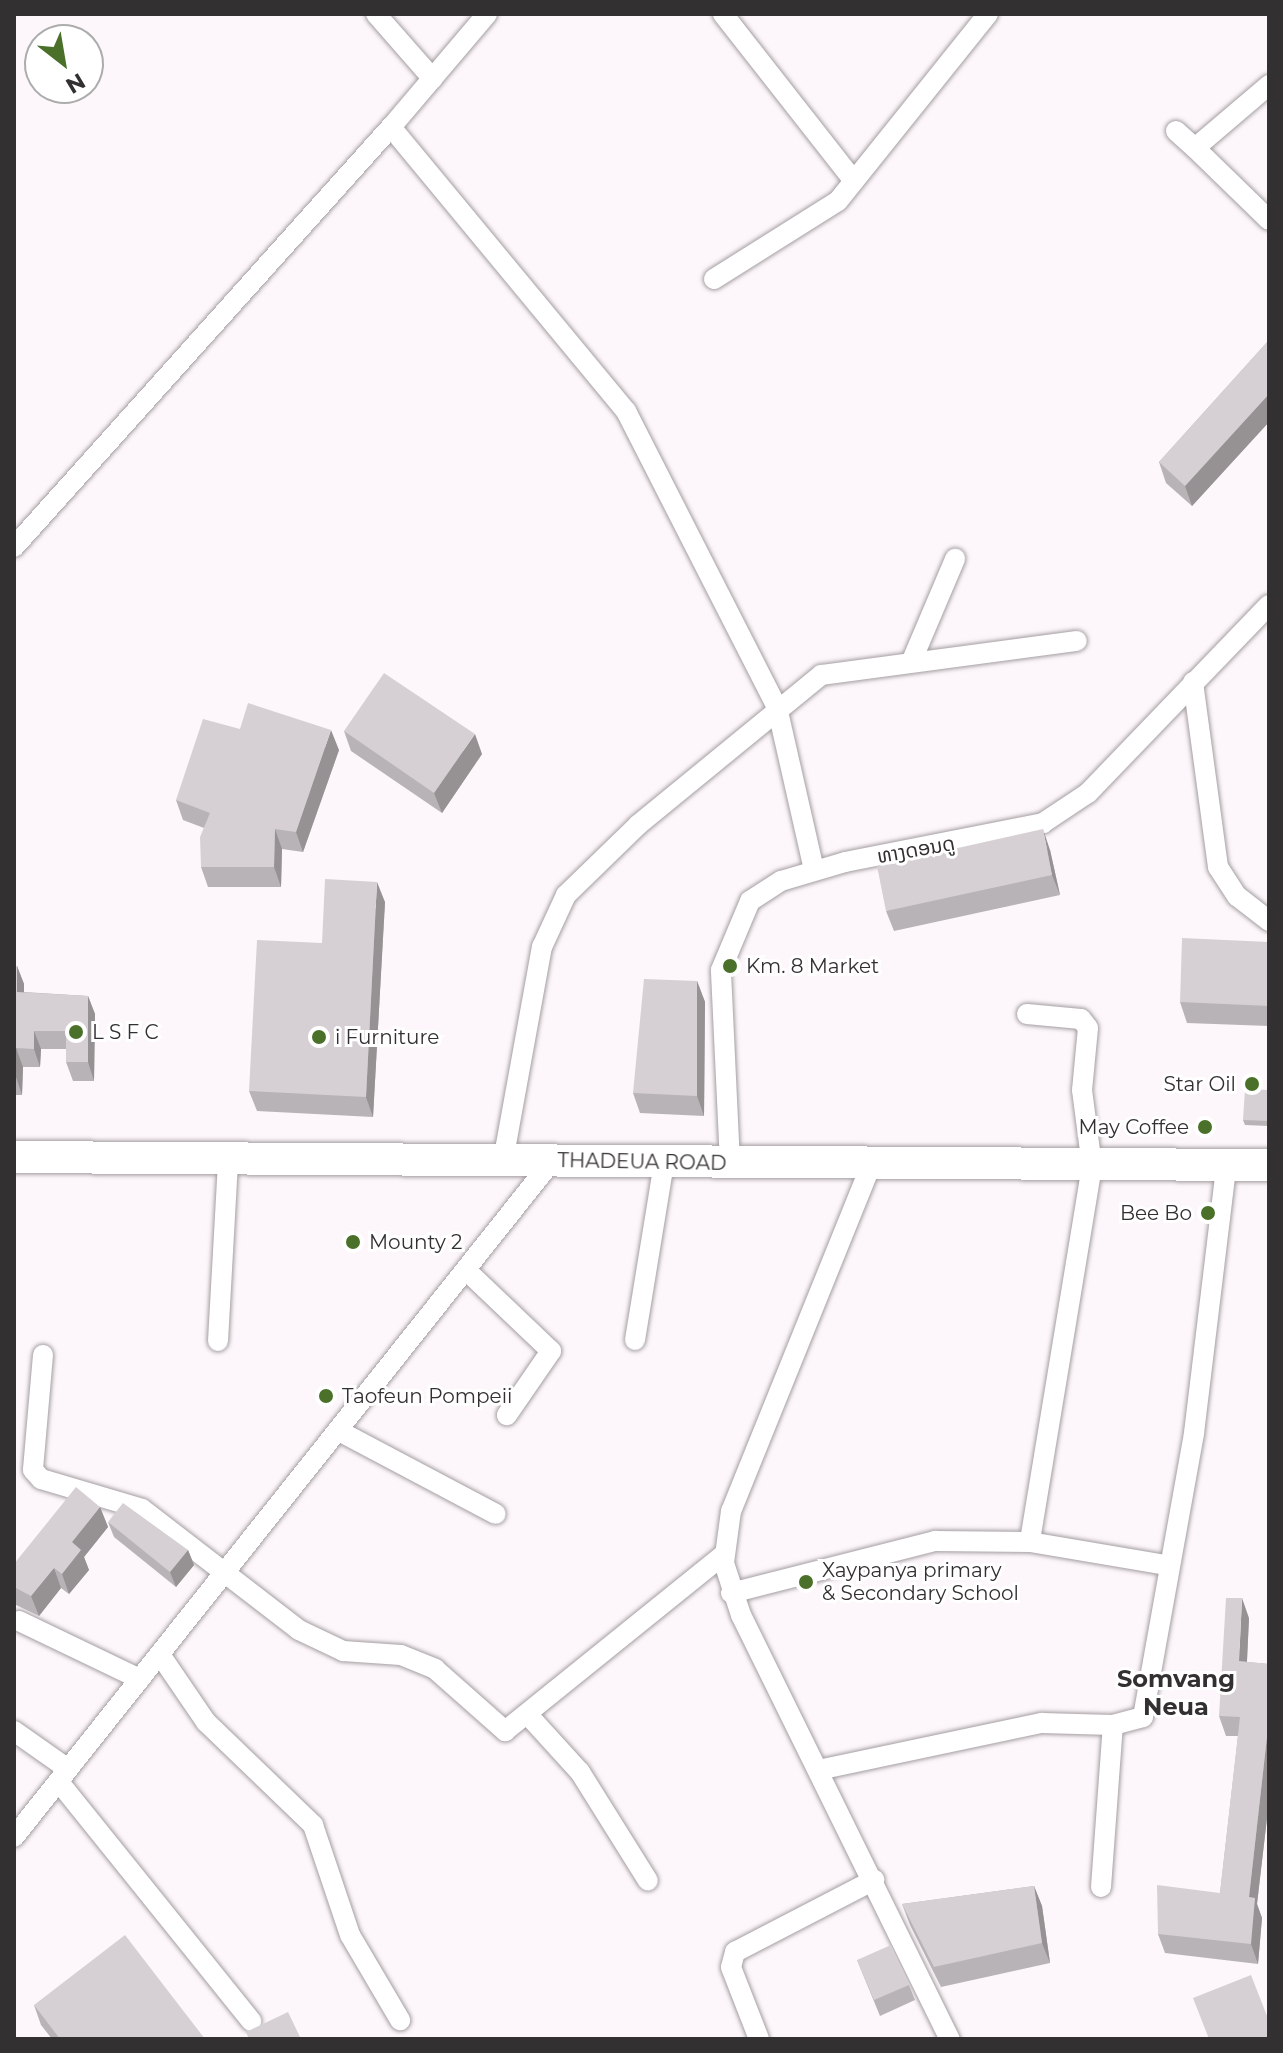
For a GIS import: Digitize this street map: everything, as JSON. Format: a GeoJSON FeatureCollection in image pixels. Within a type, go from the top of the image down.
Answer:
{"type":"FeatureCollection","features":[{"type":"Feature","properties":{"kind":"main road","name":"THADEUA ROAD"},"geometry":{"type":"LineString","coordinates":[[14,1157],[871,1165],[1269,1165]]}},
{"type":"Feature","properties":{"kind":"street"},"geometry":{"type":"LineString","coordinates":[[376,14],[433,79]]}},
{"type":"Feature","properties":{"kind":"street"},"geometry":{"type":"LineString","coordinates":[[14,547],[391,127],[487,14]]}},
{"type":"Feature","properties":{"kind":"street"},"geometry":{"type":"LineString","coordinates":[[723,14],[854,181]]}},
{"type":"Feature","properties":{"kind":"street"},"geometry":{"type":"LineString","coordinates":[[714,279],[822,216],[854,181],[988,14]]}},
{"type":"Feature","properties":{"kind":"street"},"geometry":{"type":"LineString","coordinates":[[1195,148],[1269,85]]}},
{"type":"Feature","properties":{"kind":"street"},"geometry":{"type":"LineString","coordinates":[[391,127],[626,411],[777,707],[814,870]]}},
{"type":"Feature","properties":{"kind":"street"},"geometry":{"type":"LineString","coordinates":[[1176,131],[1269,220]]}},
{"type":"Feature","properties":{"kind":"street"},"geometry":{"type":"LineString","coordinates":[[913,658],[955,559]]}},
{"type":"Feature","properties":{"kind":"street","name":"ທາງດອນດູ"},"geometry":{"type":"LineString","coordinates":[[730,1163],[720,995],[727,945],[750,901],[814,870],[1043,823],[1088,793],[1269,605]]}},
{"type":"Feature","properties":{"kind":"street"},"geometry":{"type":"LineString","coordinates":[[503,1161],[542,947],[566,895],[777,707],[844,667],[1077,641]]}},
{"type":"Feature","properties":{"kind":"street"},"geometry":{"type":"LineString","coordinates":[[1193,682],[1218,867],[1237,896],[1269,921]]}},
{"type":"Feature","properties":{"kind":"street"},"geometry":{"type":"LineString","coordinates":[[1027,1014],[1081,1019],[1088,1028],[1082,1090],[1092,1166],[1030,1542]]}},
{"type":"Feature","properties":{"kind":"street"},"geometry":{"type":"LineString","coordinates":[[218,1341],[228,1160]]}},
{"type":"Feature","properties":{"kind":"street"},"geometry":{"type":"LineString","coordinates":[[14,1837],[140,1679],[226,1578],[552,1161]]}},
{"type":"Feature","properties":{"kind":"street"},"geometry":{"type":"LineString","coordinates":[[635,1340],[664,1163]]}},
{"type":"Feature","properties":{"kind":"street"},"geometry":{"type":"LineString","coordinates":[[871,1165],[731,1511],[724,1554],[731,1593],[823,1769],[950,2039]]}},
{"type":"Feature","properties":{"kind":"street"},"geometry":{"type":"LineString","coordinates":[[823,1769],[1042,1723],[1113,1725],[1143,1717],[1166,1565],[1214,1298],[1226,1167]]}},
{"type":"Feature","properties":{"kind":"street"},"geometry":{"type":"LineString","coordinates":[[467,1271],[551,1351],[507,1415]]}},
{"type":"Feature","properties":{"kind":"street"},"geometry":{"type":"LineString","coordinates":[[43,1355],[33,1470],[41,1479],[142,1509],[226,1578],[329,1647],[401,1655],[435,1669],[505,1731],[529,1716],[543,1696],[724,1554]]}},
{"type":"Feature","properties":{"kind":"street"},"geometry":{"type":"LineString","coordinates":[[341,1432],[496,1514]]}},
{"type":"Feature","properties":{"kind":"street"},"geometry":{"type":"LineString","coordinates":[[731,1593],[898,1546],[1030,1542],[1166,1565]]}},
{"type":"Feature","properties":{"kind":"street"},"geometry":{"type":"LineString","coordinates":[[19,1621],[140,1679]]}},
{"type":"Feature","properties":{"kind":"street"},"geometry":{"type":"LineString","coordinates":[[161,1656],[206,1722],[313,1825],[350,1935],[400,2020]]}},
{"type":"Feature","properties":{"kind":"street"},"geometry":{"type":"LineString","coordinates":[[529,1716],[580,1772],[648,1881]]}},
{"type":"Feature","properties":{"kind":"street"},"geometry":{"type":"LineString","coordinates":[[1101,1887],[1113,1725]]}},
{"type":"Feature","properties":{"kind":"street"},"geometry":{"type":"LineString","coordinates":[[14,1731],[64,1776],[251,2021]]}},
{"type":"Feature","properties":{"kind":"street"},"geometry":{"type":"LineString","coordinates":[[759,2039],[731,1967],[735,1952],[874,1880]]}},
{"type":"Feature","properties":{"kind":"building"},"geometry":{"type":"Polygon","coordinates":[[[1269,340],[1269,394],[1185,486],[1159,462],[1269,340]]]}},
{"type":"Feature","properties":{"kind":"building"},"geometry":{"type":"Polygon","coordinates":[[[384,673],[475,734],[434,793],[344,731],[384,673]]]}},
{"type":"Feature","properties":{"kind":"building"},"geometry":{"type":"Polygon","coordinates":[[[248,703],[331,730],[296,832],[275,829],[274,867],[201,867],[200,837],[210,813],[176,800],[203,719],[240,729],[248,703]]]}},
{"type":"Feature","properties":{"kind":"building"},"geometry":{"type":"Polygon","coordinates":[[[1043,829],[1052,875],[886,911],[877,866],[1043,829]]]}},
{"type":"Feature","properties":{"kind":"building","name":"i Furniture"},"geometry":{"type":"Polygon","coordinates":[[[325,879],[377,882],[366,1097],[249,1091],[257,940],[322,943],[325,879]]]}},
{"type":"Feature","properties":{"kind":"building"},"geometry":{"type":"Polygon","coordinates":[[[1182,938],[1269,942],[1269,1006],[1180,1002],[1182,938]]]}},
{"type":"Feature","properties":{"kind":"building"},"geometry":{"type":"Polygon","coordinates":[[[14,966],[17,966],[17,992],[88,996],[88,1062],[66,1062],[66,1031],[34,1031],[34,1049],[16,1048],[14,1077],[14,966]]]}},
{"type":"Feature","properties":{"kind":"building"},"geometry":{"type":"Polygon","coordinates":[[[644,979],[697,981],[697,1096],[633,1093],[644,979]]]}},
{"type":"Feature","properties":{"kind":"building"},"geometry":{"type":"Polygon","coordinates":[[[1245,1089],[1269,1090],[1269,1121],[1243,1120],[1245,1089]]]}},
{"type":"Feature","properties":{"kind":"building"},"geometry":{"type":"Polygon","coordinates":[[[76,1487],[100,1507],[72,1542],[81,1550],[62,1574],[54,1568],[31,1596],[14,1587],[14,1564],[76,1487]]]}},
{"type":"Feature","properties":{"kind":"building"},"geometry":{"type":"Polygon","coordinates":[[[123,1503],[188,1550],[170,1572],[108,1522],[123,1503]]]}},
{"type":"Feature","properties":{"kind":"building"},"geometry":{"type":"Polygon","coordinates":[[[1226,1598],[1242,1598],[1239,1661],[1269,1664],[1269,1719],[1249,1897],[1255,1898],[1251,1944],[1158,1934],[1157,1885],[1220,1893],[1240,1717],[1219,1716],[1226,1598]]]}},
{"type":"Feature","properties":{"kind":"building"},"geometry":{"type":"Polygon","coordinates":[[[1034,1886],[1042,1943],[934,1967],[902,1904],[1034,1886]]]}},
{"type":"Feature","properties":{"kind":"building"},"geometry":{"type":"Polygon","coordinates":[[[125,1935],[205,2039],[60,2039],[34,2005],[125,1935]]]}},
{"type":"Feature","properties":{"kind":"building"},"geometry":{"type":"Polygon","coordinates":[[[891,1945],[909,1985],[874,2000],[857,1960],[891,1945]]]}},
{"type":"Feature","properties":{"kind":"building"},"geometry":{"type":"Polygon","coordinates":[[[1251,1975],[1269,2021],[1269,2039],[1209,2039],[1193,1998],[1251,1975]]]}},
{"type":"Feature","properties":{"kind":"building"},"geometry":{"type":"Polygon","coordinates":[[[288,2012],[301,2039],[249,2039],[246,2032],[288,2012]]]}},
{"type":"Feature","properties":{"kind":"place","name":"Km. 8 Market"},"geometry":{"type":"Point","coordinates":[730,966]}},
{"type":"Feature","properties":{"kind":"place","name":"L S F C"},"geometry":{"type":"Point","coordinates":[76,1032]}},
{"type":"Feature","properties":{"kind":"place","name":"i Furniture"},"geometry":{"type":"Point","coordinates":[319,1037]}},
{"type":"Feature","properties":{"kind":"place","name":"Star Oil"},"geometry":{"type":"Point","coordinates":[1252,1084]}},
{"type":"Feature","properties":{"kind":"place","name":"May Coffee"},"geometry":{"type":"Point","coordinates":[1205,1127]}},
{"type":"Feature","properties":{"kind":"place","name":"Bee Bo"},"geometry":{"type":"Point","coordinates":[1208,1213]}},
{"type":"Feature","properties":{"kind":"place","name":"Mounty 2"},"geometry":{"type":"Point","coordinates":[353,1242]}},
{"type":"Feature","properties":{"kind":"place","name":"Taofeun Pompeii"},"geometry":{"type":"Point","coordinates":[326,1396]}},
{"type":"Feature","properties":{"kind":"place","name":"Xaypanya primary & Secondary School"},"geometry":{"type":"Point","coordinates":[806,1582]}},
{"type":"Feature","properties":{"kind":"district","name":"Somvang Neua"},"geometry":{"type":"Point","coordinates":[1176,1693]}}]}
